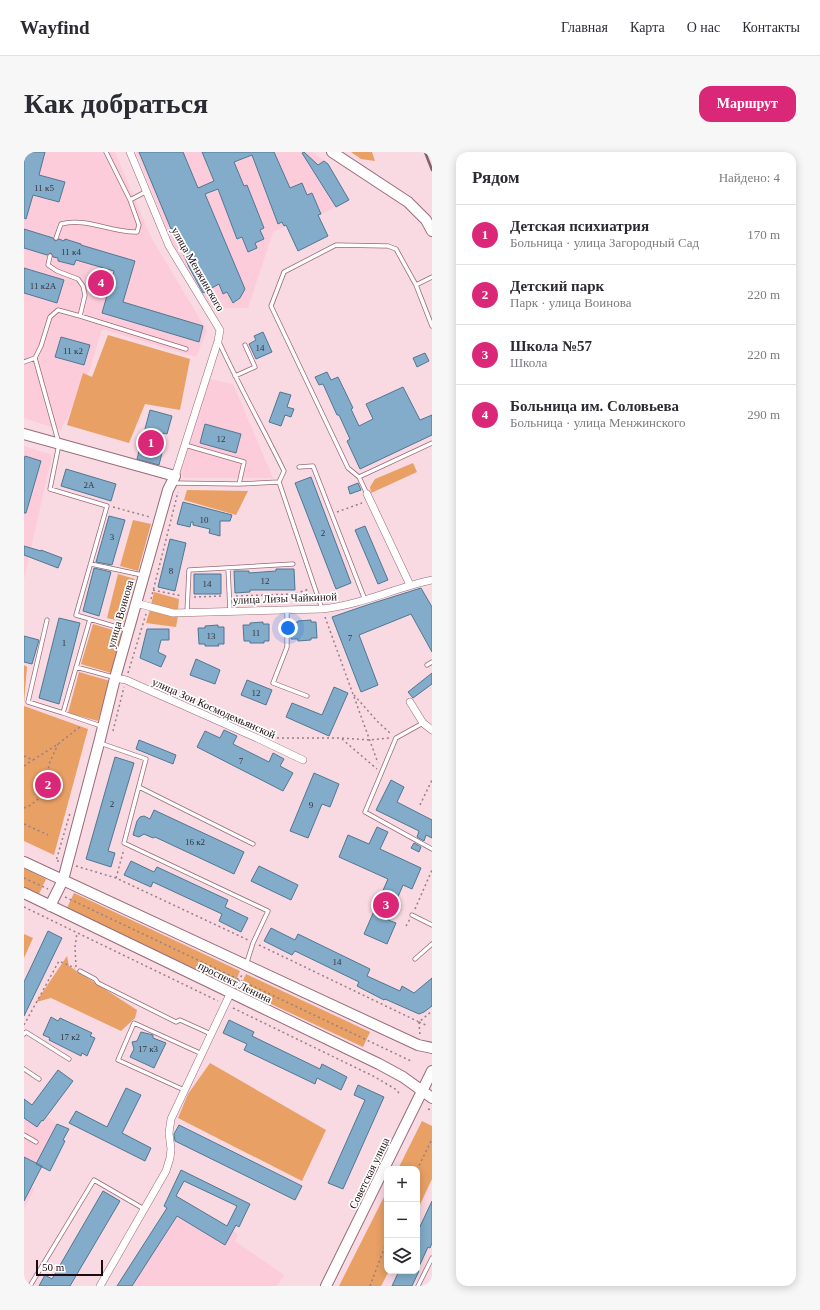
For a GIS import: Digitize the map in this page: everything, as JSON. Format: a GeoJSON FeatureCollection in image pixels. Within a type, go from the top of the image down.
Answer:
{"type":"FeatureCollection","features":[{"type":"Feature","properties":{"kind":"main road"},"geometry":{"type":"LineString","coordinates":[[332,152],[408,202],[426,220],[432,231]]}},
{"type":"Feature","properties":{"kind":"main road"},"geometry":{"type":"LineString","coordinates":[[24,434],[173,479]]}},
{"type":"Feature","properties":{"kind":"main road","name":"улица Воинова"},"geometry":{"type":"LineString","coordinates":[[50,906],[63,880],[115,678],[159,520],[173,479]]}},
{"type":"Feature","properties":{"kind":"main road","name":"проспект Ленина"},"geometry":{"type":"LineString","coordinates":[[24,862],[245,966],[418,1045],[432,1048]]}},
{"type":"Feature","properties":{"kind":"main road","name":"проспект Ленина"},"geometry":{"type":"LineString","coordinates":[[24,893],[379,1064],[404,1077],[432,1098]]}},
{"type":"Feature","properties":{"kind":"main road","name":"Советская улица"},"geometry":{"type":"LineString","coordinates":[[326,1286],[423,1092],[432,1071]]}},
{"type":"Feature","properties":{"kind":"street","name":"улица Менжинского"},"geometry":{"type":"LineString","coordinates":[[130,152],[169,246],[220,330]]}},
{"type":"Feature","properties":{"kind":"street","name":"улица Воинова"},"geometry":{"type":"LineString","coordinates":[[173,479],[218,342],[220,330]]}},
{"type":"Feature","properties":{"kind":"street"},"geometry":{"type":"LineString","coordinates":[[368,497],[410,584]]}},
{"type":"Feature","properties":{"kind":"street","name":"улица Лизы Чайкиной"},"geometry":{"type":"LineString","coordinates":[[136,603],[173,613],[322,609],[341,607],[366,601],[410,584],[432,580]]}},
{"type":"Feature","properties":{"kind":"street","name":"улица Зои Космодемьянской"},"geometry":{"type":"LineString","coordinates":[[115,678],[126,680],[303,760]]}},
{"type":"Feature","properties":{"kind":"street"},"geometry":{"type":"LineString","coordinates":[[410,702],[423,722],[432,730]]}},
{"type":"Feature","properties":{"kind":"street"},"geometry":{"type":"LineString","coordinates":[[100,1286],[166,1171],[171,1149],[169,1133],[171,1119],[230,992]]}},
{"type":"Feature","properties":{"kind":"lane"},"geometry":{"type":"LineString","coordinates":[[56,238],[61,224],[71,221],[127,232],[137,232],[139,225],[130,200],[106,152]]}},
{"type":"Feature","properties":{"kind":"lane"},"geometry":{"type":"LineString","coordinates":[[130,200],[147,191]]}},
{"type":"Feature","properties":{"kind":"lane"},"geometry":{"type":"LineString","coordinates":[[368,497],[359,477],[348,468],[271,306],[284,272],[336,245],[388,246],[396,249],[416,285],[432,326]]}},
{"type":"Feature","properties":{"kind":"lane"},"geometry":{"type":"LineString","coordinates":[[50,256],[48,265],[57,271],[78,279],[83,286],[85,295],[80,316]]}},
{"type":"Feature","properties":{"kind":"lane"},"geometry":{"type":"LineString","coordinates":[[416,285],[432,278]]}},
{"type":"Feature","properties":{"kind":"lane"},"geometry":{"type":"LineString","coordinates":[[128,631],[76,615],[107,506],[50,490],[59,444],[35,358],[41,346],[50,317],[58,310],[186,349]]}},
{"type":"Feature","properties":{"kind":"lane"},"geometry":{"type":"LineString","coordinates":[[218,342],[266,433],[284,471],[279,482],[322,609]]}},
{"type":"Feature","properties":{"kind":"lane"},"geometry":{"type":"LineString","coordinates":[[235,376],[255,367],[245,345]]}},
{"type":"Feature","properties":{"kind":"lane"},"geometry":{"type":"LineString","coordinates":[[24,362],[35,358]]}},
{"type":"Feature","properties":{"kind":"lane"},"geometry":{"type":"LineString","coordinates":[[359,477],[432,443]]}},
{"type":"Feature","properties":{"kind":"lane"},"geometry":{"type":"LineString","coordinates":[[184,445],[244,462],[239,484]]}},
{"type":"Feature","properties":{"kind":"lane"},"geometry":{"type":"LineString","coordinates":[[299,467],[313,466],[366,601]]}},
{"type":"Feature","properties":{"kind":"lane"},"geometry":{"type":"LineString","coordinates":[[173,479],[239,484],[279,482]]}},
{"type":"Feature","properties":{"kind":"lane"},"geometry":{"type":"LineString","coordinates":[[91,564],[144,576]]}},
{"type":"Feature","properties":{"kind":"lane"},"geometry":{"type":"LineString","coordinates":[[187,612],[189,570],[293,564]]}},
{"type":"Feature","properties":{"kind":"lane"},"geometry":{"type":"LineString","coordinates":[[228,568],[230,611]]}},
{"type":"Feature","properties":{"kind":"lane"},"geometry":{"type":"LineString","coordinates":[[287,610],[287,647],[273,683],[307,696]]}},
{"type":"Feature","properties":{"kind":"lane"},"geometry":{"type":"LineString","coordinates":[[63,714],[90,619]]}},
{"type":"Feature","properties":{"kind":"lane"},"geometry":{"type":"LineString","coordinates":[[47,620],[28,702],[103,726]]}},
{"type":"Feature","properties":{"kind":"lane"},"geometry":{"type":"LineString","coordinates":[[428,665],[432,662]]}},
{"type":"Feature","properties":{"kind":"lane"},"geometry":{"type":"LineString","coordinates":[[76,667],[115,678]]}},
{"type":"Feature","properties":{"kind":"lane"},"geometry":{"type":"LineString","coordinates":[[423,722],[396,738],[365,812],[432,848]]}},
{"type":"Feature","properties":{"kind":"lane"},"geometry":{"type":"LineString","coordinates":[[99,743],[146,760],[124,843],[268,911],[253,943],[245,966]]}},
{"type":"Feature","properties":{"kind":"lane"},"geometry":{"type":"LineString","coordinates":[[139,787],[253,844]]}},
{"type":"Feature","properties":{"kind":"lane"},"geometry":{"type":"LineString","coordinates":[[412,914],[432,925]]}},
{"type":"Feature","properties":{"kind":"lane"},"geometry":{"type":"LineString","coordinates":[[415,959],[432,944]]}},
{"type":"Feature","properties":{"kind":"lane"},"geometry":{"type":"LineString","coordinates":[[80,971],[95,979],[98,983],[176,1022],[180,1020],[211,1034]]}},
{"type":"Feature","properties":{"kind":"lane"},"geometry":{"type":"LineString","coordinates":[[184,1090],[118,1060],[134,1023],[202,1054]]}},
{"type":"Feature","properties":{"kind":"lane"},"geometry":{"type":"LineString","coordinates":[[24,1034],[26,1032],[69,1059]]}},
{"type":"Feature","properties":{"kind":"lane"},"geometry":{"type":"LineString","coordinates":[[24,1069],[39,1079]]}},
{"type":"Feature","properties":{"kind":"lane"},"geometry":{"type":"LineString","coordinates":[[24,1135],[36,1142]]}},
{"type":"Feature","properties":{"kind":"lane"},"geometry":{"type":"LineString","coordinates":[[30,1286],[94,1180],[144,1209]]}},
{"type":"Feature","properties":{"kind":"lane"},"geometry":{"type":"LineString","coordinates":[[418,1286],[432,1258]]}},
{"type":"Feature","properties":{"kind":"path"},"geometry":{"type":"LineString","coordinates":[[332,514],[368,497]]}},
{"type":"Feature","properties":{"kind":"path"},"geometry":{"type":"LineString","coordinates":[[107,506],[159,520]]}},
{"type":"Feature","properties":{"kind":"path"},"geometry":{"type":"LineString","coordinates":[[322,609],[382,773]]}},
{"type":"Feature","properties":{"kind":"path"},"geometry":{"type":"LineString","coordinates":[[353,693],[378,722],[396,738]]}},
{"type":"Feature","properties":{"kind":"path"},"geometry":{"type":"LineString","coordinates":[[24,766],[58,744],[81,726]]}},
{"type":"Feature","properties":{"kind":"path"},"geometry":{"type":"LineString","coordinates":[[273,738],[342,738],[370,740],[396,738]]}},
{"type":"Feature","properties":{"kind":"path"},"geometry":{"type":"LineString","coordinates":[[342,738],[382,773]]}},
{"type":"Feature","properties":{"kind":"path"},"geometry":{"type":"LineString","coordinates":[[24,808],[31,805],[38,799],[46,786],[49,764],[58,744]]}},
{"type":"Feature","properties":{"kind":"path"},"geometry":{"type":"LineString","coordinates":[[24,756],[33,760]]}},
{"type":"Feature","properties":{"kind":"path"},"geometry":{"type":"LineString","coordinates":[[420,805],[432,780]]}},
{"type":"Feature","properties":{"kind":"path"},"geometry":{"type":"LineString","coordinates":[[24,824],[48,835]]}},
{"type":"Feature","properties":{"kind":"path"},"geometry":{"type":"LineString","coordinates":[[116,878],[124,843]]}},
{"type":"Feature","properties":{"kind":"path"},"geometry":{"type":"LineString","coordinates":[[406,926],[432,870]]}},
{"type":"Feature","properties":{"kind":"path"},"geometry":{"type":"LineString","coordinates":[[72,900],[411,1060]]}},
{"type":"Feature","properties":{"kind":"path"},"geometry":{"type":"LineString","coordinates":[[24,907],[373,1076],[398,1090],[400,1096]]}},
{"type":"Feature","properties":{"kind":"path"},"geometry":{"type":"LineString","coordinates":[[24,1026],[59,960],[76,969],[74,948],[77,933]]}},
{"type":"Feature","properties":{"kind":"path"},"geometry":{"type":"LineString","coordinates":[[230,992],[239,980],[245,966]]}},
{"type":"Feature","properties":{"kind":"path"},"geometry":{"type":"LineString","coordinates":[[421,1039],[419,1022],[428,1026]]}},
{"type":"Feature","properties":{"kind":"path"},"geometry":{"type":"LineString","coordinates":[[428,1109],[432,1110]]}},
{"type":"Feature","properties":{"kind":"path"},"geometry":{"type":"LineString","coordinates":[[419,1166],[432,1139]]}},
{"type":"Feature","properties":{"kind":"path"},"geometry":{"type":"LineString","coordinates":[[370,1286],[384,1249]]}},
{"type":"Feature","properties":{"kind":"shaded area"},"geometry":{"type":"Polygon","coordinates":[[[24,152],[115,152],[151,237],[207,331],[196,357],[102,329],[90,369],[61,430],[24,418],[24,152]]]}},
{"type":"Feature","properties":{"kind":"shaded area"},"geometry":{"type":"Polygon","coordinates":[[[136,152],[313,152],[329,165],[350,200],[300,225],[286,226],[273,232],[248,308],[211,308],[173,244],[136,152]]]}},
{"type":"Feature","properties":{"kind":"shaded area"},"geometry":{"type":"Polygon","coordinates":[[[351,152],[372,152],[375,161],[361,159],[351,152]]]}},
{"type":"Feature","properties":{"kind":"shaded area"},"geometry":{"type":"Polygon","coordinates":[[[108,335],[190,359],[180,410],[145,404],[129,443],[67,425],[83,373],[92,377],[108,335]]]}},
{"type":"Feature","properties":{"kind":"shaded area"},"geometry":{"type":"Polygon","coordinates":[[[210,379],[233,384],[273,478],[184,478],[180,472],[210,379]]]}},
{"type":"Feature","properties":{"kind":"shaded area"},"geometry":{"type":"Polygon","coordinates":[[[24,446],[52,455],[24,579],[24,446]]]}},
{"type":"Feature","properties":{"kind":"shaded area"},"geometry":{"type":"Polygon","coordinates":[[[413,463],[417,472],[371,493],[370,487],[375,479],[413,463]]]}},
{"type":"Feature","properties":{"kind":"shaded area"},"geometry":{"type":"Polygon","coordinates":[[[187,490],[248,491],[236,515],[184,500],[187,490]]]}},
{"type":"Feature","properties":{"kind":"shaded area"},"geometry":{"type":"Polygon","coordinates":[[[133,520],[151,524],[138,571],[120,566],[133,520]]]}},
{"type":"Feature","properties":{"kind":"shaded area"},"geometry":{"type":"Polygon","coordinates":[[[118,574],[135,579],[124,622],[107,618],[118,574]]]}},
{"type":"Feature","properties":{"kind":"shaded area"},"geometry":{"type":"Polygon","coordinates":[[[154,592],[179,599],[178,610],[151,605],[154,592]]]}},
{"type":"Feature","properties":{"kind":"shaded area"},"geometry":{"type":"Polygon","coordinates":[[[150,610],[178,616],[176,627],[146,623],[150,610]]]}},
{"type":"Feature","properties":{"kind":"shaded area"},"geometry":{"type":"Polygon","coordinates":[[[93,624],[123,633],[111,673],[81,664],[93,624]]]}},
{"type":"Feature","properties":{"kind":"shaded area"},"geometry":{"type":"Polygon","coordinates":[[[24,665],[27,667],[24,703],[24,665]]]}},
{"type":"Feature","properties":{"kind":"shaded area"},"geometry":{"type":"Polygon","coordinates":[[[79,672],[110,681],[98,721],[68,713],[79,672]]]}},
{"type":"Feature","properties":{"kind":"shaded area"},"geometry":{"type":"Polygon","coordinates":[[[24,706],[88,729],[54,855],[24,841],[24,706]]]}},
{"type":"Feature","properties":{"kind":"shaded area"},"geometry":{"type":"Polygon","coordinates":[[[24,868],[46,879],[39,894],[24,887],[24,868]]]}},
{"type":"Feature","properties":{"kind":"shaded area"},"geometry":{"type":"Polygon","coordinates":[[[74,893],[240,971],[233,987],[67,908],[74,893]]]}},
{"type":"Feature","properties":{"kind":"shaded area"},"geometry":{"type":"Polygon","coordinates":[[[24,934],[33,938],[24,958],[24,934]]]}},
{"type":"Feature","properties":{"kind":"shaded area"},"geometry":{"type":"Polygon","coordinates":[[[67,956],[69,966],[137,1010],[135,1018],[121,1031],[51,998],[36,1002],[67,956]]]}},
{"type":"Feature","properties":{"kind":"shaded area"},"geometry":{"type":"Polygon","coordinates":[[[246,974],[370,1032],[363,1047],[239,989],[246,974]]]}},
{"type":"Feature","properties":{"kind":"shaded area"},"geometry":{"type":"Polygon","coordinates":[[[210,1063],[326,1130],[302,1181],[178,1118],[188,1094],[210,1063]]]}},
{"type":"Feature","properties":{"kind":"shaded area"},"geometry":{"type":"Polygon","coordinates":[[[24,1099],[57,1124],[69,1129],[63,1140],[65,1141],[50,1171],[41,1167],[32,1186],[34,1190],[24,1209],[24,1099]]]}},
{"type":"Feature","properties":{"kind":"shaded area"},"geometry":{"type":"Polygon","coordinates":[[[422,1121],[432,1126],[432,1179],[420,1205],[420,1166],[400,1166],[422,1121]]]}},
{"type":"Feature","properties":{"kind":"shaded area"},"geometry":{"type":"Polygon","coordinates":[[[384,1197],[384,1274],[387,1274],[381,1286],[339,1286],[384,1197]]]}},
{"type":"Feature","properties":{"kind":"shaded area"},"geometry":{"type":"Polygon","coordinates":[[[177,1217],[224,1244],[233,1230],[238,1235],[235,1241],[284,1275],[277,1286],[132,1286],[177,1217]]]}},
{"type":"Feature","properties":{"kind":"building"},"geometry":{"type":"Polygon","coordinates":[[[25,152],[45,152],[39,175],[65,182],[59,202],[33,195],[26,219],[24,218],[25,152]]]}},
{"type":"Feature","properties":{"kind":"building"},"geometry":{"type":"Polygon","coordinates":[[[139,152],[183,152],[198,188],[214,181],[202,152],[274,152],[290,188],[302,183],[307,195],[312,193],[321,214],[318,215],[328,236],[298,251],[286,225],[284,226],[282,222],[278,224],[252,155],[234,162],[244,186],[247,185],[264,228],[260,230],[264,239],[255,243],[257,248],[248,252],[242,237],[237,239],[218,189],[205,194],[245,289],[240,298],[233,303],[227,292],[223,294],[219,284],[203,293],[189,267],[172,228],[171,229],[139,152]]]}},
{"type":"Feature","properties":{"kind":"building"},"geometry":{"type":"Polygon","coordinates":[[[304,152],[318,165],[324,161],[328,164],[349,200],[336,207],[302,153],[304,152]]]}},
{"type":"Feature","properties":{"kind":"building"},"geometry":{"type":"Polygon","coordinates":[[[24,229],[53,238],[55,241],[59,239],[64,241],[65,239],[135,261],[123,302],[203,326],[199,342],[102,313],[114,271],[76,260],[74,265],[58,261],[58,258],[53,257],[51,253],[47,255],[24,248],[24,229]]]}},
{"type":"Feature","properties":{"kind":"building"},"geometry":{"type":"Polygon","coordinates":[[[24,268],[64,280],[57,303],[24,293],[24,268]]]}},
{"type":"Feature","properties":{"kind":"building"},"geometry":{"type":"Polygon","coordinates":[[[263,332],[272,352],[256,359],[249,344],[256,340],[254,336],[263,332]]]}},
{"type":"Feature","properties":{"kind":"building"},"geometry":{"type":"Polygon","coordinates":[[[61,337],[90,345],[84,365],[55,357],[61,337]]]}},
{"type":"Feature","properties":{"kind":"building"},"geometry":{"type":"Polygon","coordinates":[[[425,353],[429,361],[417,367],[413,358],[425,353]]]}},
{"type":"Feature","properties":{"kind":"building"},"geometry":{"type":"Polygon","coordinates":[[[327,372],[331,380],[338,377],[353,408],[351,409],[359,426],[373,419],[366,404],[403,387],[420,420],[432,415],[432,435],[360,469],[347,441],[350,439],[339,415],[337,415],[323,384],[319,385],[315,377],[327,372]]]}},
{"type":"Feature","properties":{"kind":"building"},"geometry":{"type":"Polygon","coordinates":[[[280,392],[291,395],[287,407],[294,409],[291,417],[285,415],[281,426],[269,422],[280,392]]]}},
{"type":"Feature","properties":{"kind":"building"},"geometry":{"type":"Polygon","coordinates":[[[150,410],[172,416],[167,434],[163,433],[159,452],[162,453],[159,465],[137,459],[150,410]]]}},
{"type":"Feature","properties":{"kind":"building"},"geometry":{"type":"Polygon","coordinates":[[[205,424],[241,434],[236,453],[200,443],[205,424]]]}},
{"type":"Feature","properties":{"kind":"building"},"geometry":{"type":"Polygon","coordinates":[[[25,456],[41,461],[26,513],[24,513],[24,460],[25,456]]]}},
{"type":"Feature","properties":{"kind":"building"},"geometry":{"type":"Polygon","coordinates":[[[66,469],[116,484],[111,501],[61,486],[66,469]]]}},
{"type":"Feature","properties":{"kind":"building"},"geometry":{"type":"Polygon","coordinates":[[[311,477],[351,583],[336,589],[295,483],[311,477]]]}},
{"type":"Feature","properties":{"kind":"building"},"geometry":{"type":"Polygon","coordinates":[[[358,483],[361,490],[350,494],[348,487],[358,483]]]}},
{"type":"Feature","properties":{"kind":"building"},"geometry":{"type":"Polygon","coordinates":[[[183,502],[232,515],[230,521],[220,521],[220,536],[209,533],[210,529],[193,525],[193,522],[191,522],[190,527],[177,524],[183,502]]]}},
{"type":"Feature","properties":{"kind":"building"},"geometry":{"type":"Polygon","coordinates":[[[109,516],[125,520],[112,565],[96,562],[109,516]]]}},
{"type":"Feature","properties":{"kind":"building"},"geometry":{"type":"Polygon","coordinates":[[[365,526],[388,580],[378,584],[355,530],[365,526]]]}},
{"type":"Feature","properties":{"kind":"building"},"geometry":{"type":"Polygon","coordinates":[[[170,539],[186,543],[175,591],[158,587],[170,539]]]}},
{"type":"Feature","properties":{"kind":"building"},"geometry":{"type":"Polygon","coordinates":[[[24,546],[41,550],[62,558],[58,568],[24,555],[24,546]]]}},
{"type":"Feature","properties":{"kind":"building"},"geometry":{"type":"Polygon","coordinates":[[[94,568],[111,572],[99,616],[83,611],[94,568]]]}},
{"type":"Feature","properties":{"kind":"building"},"geometry":{"type":"Polygon","coordinates":[[[276,569],[294,569],[295,590],[250,590],[250,592],[235,593],[234,571],[249,571],[249,573],[276,571],[276,569]]]}},
{"type":"Feature","properties":{"kind":"building"},"geometry":{"type":"Polygon","coordinates":[[[194,574],[221,574],[221,594],[194,594],[194,574]]]}},
{"type":"Feature","properties":{"kind":"building"},"geometry":{"type":"Polygon","coordinates":[[[421,588],[432,607],[432,652],[411,614],[359,635],[378,685],[361,692],[332,617],[421,588]]]}},
{"type":"Feature","properties":{"kind":"building"},"geometry":{"type":"Polygon","coordinates":[[[59,618],[80,623],[59,704],[39,698],[59,618]]]}},
{"type":"Feature","properties":{"kind":"building"},"geometry":{"type":"Polygon","coordinates":[[[311,620],[311,622],[316,622],[317,638],[298,641],[298,639],[291,639],[291,623],[311,620]]]}},
{"type":"Feature","properties":{"kind":"building"},"geometry":{"type":"Polygon","coordinates":[[[263,622],[263,624],[269,624],[269,641],[264,641],[264,643],[250,643],[250,641],[244,641],[243,625],[263,622]]]}},
{"type":"Feature","properties":{"kind":"building"},"geometry":{"type":"Polygon","coordinates":[[[218,625],[218,627],[224,627],[224,644],[218,644],[219,646],[205,646],[205,644],[199,644],[198,628],[218,625]]]}},
{"type":"Feature","properties":{"kind":"building"},"geometry":{"type":"Polygon","coordinates":[[[147,629],[169,629],[169,640],[161,640],[158,652],[166,656],[161,667],[140,658],[147,629]]]}},
{"type":"Feature","properties":{"kind":"building"},"geometry":{"type":"Polygon","coordinates":[[[24,636],[39,640],[32,664],[24,662],[24,636]]]}},
{"type":"Feature","properties":{"kind":"building"},"geometry":{"type":"Polygon","coordinates":[[[196,659],[220,670],[215,684],[190,675],[196,659]]]}},
{"type":"Feature","properties":{"kind":"building"},"geometry":{"type":"Polygon","coordinates":[[[432,673],[432,684],[413,698],[408,692],[432,673]]]}},
{"type":"Feature","properties":{"kind":"building"},"geometry":{"type":"Polygon","coordinates":[[[247,680],[272,690],[266,705],[241,695],[247,680]]]}},
{"type":"Feature","properties":{"kind":"building"},"geometry":{"type":"Polygon","coordinates":[[[334,687],[348,693],[329,736],[286,717],[292,703],[322,715],[334,687]]]}},
{"type":"Feature","properties":{"kind":"building"},"geometry":{"type":"Polygon","coordinates":[[[224,730],[237,736],[233,744],[269,762],[273,753],[284,759],[280,766],[293,773],[283,791],[197,747],[205,731],[220,738],[224,730]]]}},
{"type":"Feature","properties":{"kind":"building"},"geometry":{"type":"Polygon","coordinates":[[[139,740],[176,755],[173,764],[136,749],[139,740]]]}},
{"type":"Feature","properties":{"kind":"building"},"geometry":{"type":"Polygon","coordinates":[[[115,757],[134,763],[108,851],[115,853],[111,867],[86,859],[115,757]]]}},
{"type":"Feature","properties":{"kind":"building"},"geometry":{"type":"Polygon","coordinates":[[[314,773],[339,784],[330,807],[322,804],[308,838],[290,831],[314,773]]]}},
{"type":"Feature","properties":{"kind":"building"},"geometry":{"type":"Polygon","coordinates":[[[391,780],[404,787],[397,802],[432,820],[432,838],[426,835],[424,841],[417,837],[419,831],[376,810],[391,780]]]}},
{"type":"Feature","properties":{"kind":"building"},"geometry":{"type":"Polygon","coordinates":[[[154,810],[244,852],[234,874],[155,837],[153,838],[144,834],[139,837],[133,835],[137,821],[140,817],[144,816],[150,819],[154,810]]]}},
{"type":"Feature","properties":{"kind":"building"},"geometry":{"type":"Polygon","coordinates":[[[377,827],[388,832],[380,849],[421,868],[412,889],[403,885],[388,920],[396,923],[387,944],[364,934],[388,879],[339,857],[348,835],[369,844],[377,827]]]}},
{"type":"Feature","properties":{"kind":"building"},"geometry":{"type":"Polygon","coordinates":[[[414,843],[421,847],[419,852],[411,848],[414,843]]]}},
{"type":"Feature","properties":{"kind":"building"},"geometry":{"type":"Polygon","coordinates":[[[131,861],[154,872],[157,867],[228,900],[225,907],[248,918],[241,932],[219,921],[222,914],[153,882],[151,887],[124,875],[131,861]]]}},
{"type":"Feature","properties":{"kind":"building"},"geometry":{"type":"Polygon","coordinates":[[[259,866],[298,885],[291,900],[251,881],[259,866]]]}},
{"type":"Feature","properties":{"kind":"building"},"geometry":{"type":"Polygon","coordinates":[[[271,928],[295,940],[298,934],[370,969],[367,976],[400,991],[402,986],[414,993],[432,978],[432,1006],[419,1014],[385,999],[384,1000],[357,986],[359,982],[295,951],[292,955],[264,941],[271,928]]]}},
{"type":"Feature","properties":{"kind":"building"},"geometry":{"type":"Polygon","coordinates":[[[48,931],[62,938],[24,1016],[24,982],[48,931]]]}},
{"type":"Feature","properties":{"kind":"building"},"geometry":{"type":"Polygon","coordinates":[[[51,1017],[58,1021],[60,1018],[92,1033],[90,1036],[95,1038],[87,1056],[82,1053],[81,1056],[49,1040],[50,1038],[43,1035],[51,1017]]]}},
{"type":"Feature","properties":{"kind":"building"},"geometry":{"type":"Polygon","coordinates":[[[229,1020],[254,1032],[252,1036],[320,1069],[322,1064],[347,1077],[341,1090],[317,1078],[315,1084],[244,1050],[247,1044],[223,1033],[229,1020]]]}},
{"type":"Feature","properties":{"kind":"building"},"geometry":{"type":"Polygon","coordinates":[[[141,1032],[153,1035],[153,1038],[166,1043],[154,1068],[130,1057],[134,1049],[132,1042],[137,1041],[141,1032]]]}},
{"type":"Feature","properties":{"kind":"building"},"geometry":{"type":"Polygon","coordinates":[[[58,1070],[73,1081],[37,1127],[24,1118],[24,1099],[32,1105],[58,1070]]]}},
{"type":"Feature","properties":{"kind":"building"},"geometry":{"type":"Polygon","coordinates":[[[358,1085],[384,1097],[343,1189],[328,1183],[365,1100],[354,1095],[358,1085]]]}},
{"type":"Feature","properties":{"kind":"building"},"geometry":{"type":"Polygon","coordinates":[[[126,1088],[141,1095],[122,1133],[151,1148],[145,1161],[69,1123],[76,1111],[107,1127],[126,1088]]]}},
{"type":"Feature","properties":{"kind":"building"},"geometry":{"type":"Polygon","coordinates":[[[57,1124],[69,1129],[63,1140],[65,1141],[50,1171],[36,1164],[57,1124]]]}},
{"type":"Feature","properties":{"kind":"building"},"geometry":{"type":"Polygon","coordinates":[[[179,1125],[302,1186],[295,1200],[175,1141],[174,1134],[179,1125]]]}},
{"type":"Feature","properties":{"kind":"building"},"geometry":{"type":"Polygon","coordinates":[[[24,1157],[42,1166],[24,1201],[24,1157]]]}},
{"type":"Feature","properties":{"kind":"building"},"geometry":{"type":"Polygon","coordinates":[[[181,1170],[250,1204],[239,1227],[236,1225],[225,1245],[177,1216],[132,1286],[117,1286],[167,1208],[164,1206],[181,1170]],[[184,1181],[176,1196],[227,1226],[237,1206],[184,1181]]]}},
{"type":"Feature","properties":{"kind":"building"},"geometry":{"type":"Polygon","coordinates":[[[103,1191],[120,1201],[70,1286],[39,1286],[45,1275],[52,1279],[103,1191]]]}},
{"type":"Feature","properties":{"kind":"building"},"geometry":{"type":"Polygon","coordinates":[[[432,1201],[432,1243],[430,1248],[428,1247],[420,1264],[420,1227],[432,1201]]]}},
{"type":"Feature","properties":{"kind":"building"},"geometry":{"type":"Polygon","coordinates":[[[398,1274],[418,1274],[412,1286],[392,1286],[398,1274]]]}},
{"type":"Feature","properties":{"kind":"railway"},"geometry":{"type":"LineString","coordinates":[[425,152],[432,170]]}},
{"type":"Feature","properties":{"kind":"place","name":"Больница им. Соловьева"},"geometry":{"type":"Point","coordinates":[101,283]}},
{"type":"Feature","properties":{"kind":"place","name":"Детская психиатрия"},"geometry":{"type":"Point","coordinates":[151,443]}},
{"type":"Feature","properties":{"kind":"place","name":"Детский парк"},"geometry":{"type":"Point","coordinates":[48,785]}},
{"type":"Feature","properties":{"kind":"place","name":"Школа №57"},"geometry":{"type":"Point","coordinates":[386,905]}}]}
